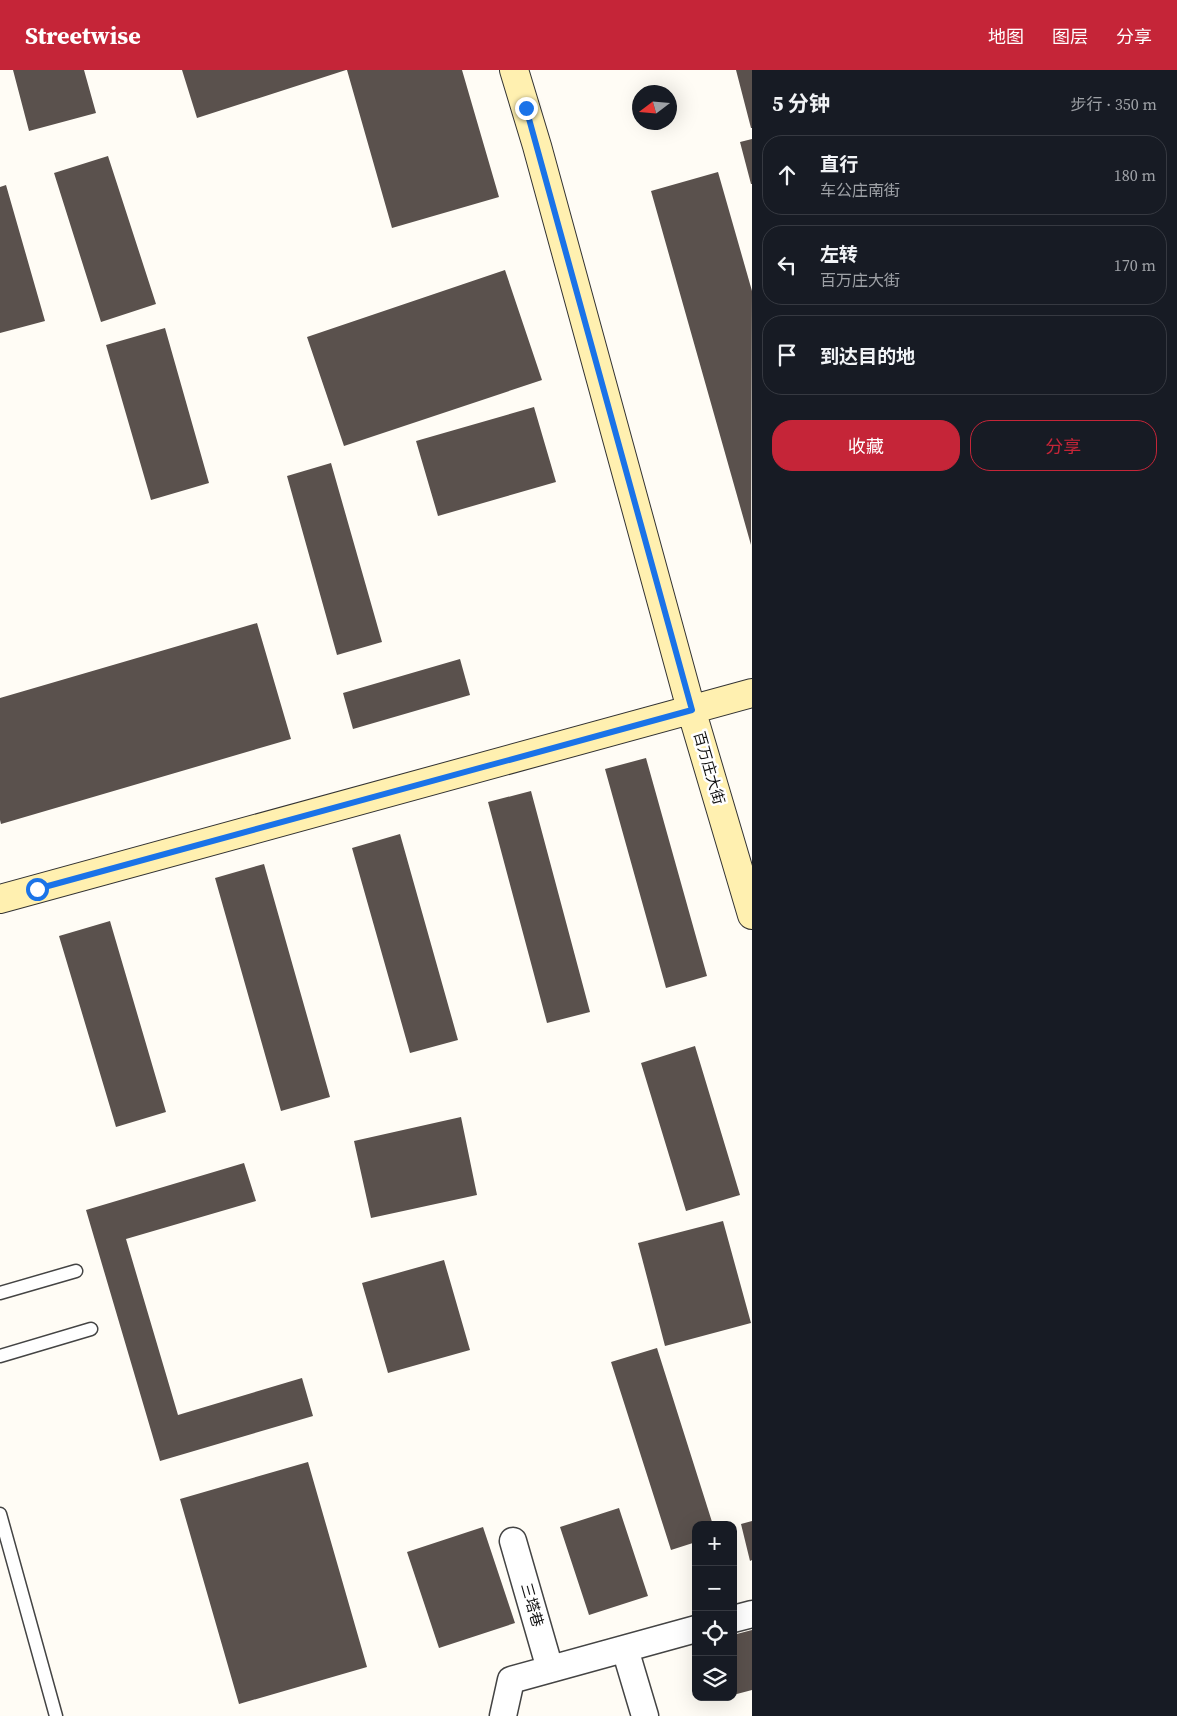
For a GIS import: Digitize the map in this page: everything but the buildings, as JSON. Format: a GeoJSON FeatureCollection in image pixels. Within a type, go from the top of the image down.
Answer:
{"type":"FeatureCollection","features":[{"type":"Feature","properties":{"kind":"main road","name":"百万庄大街"},"geometry":{"type":"LineString","coordinates":[[514,70],[537,146],[692,710],[752,915]]}},
{"type":"Feature","properties":{"kind":"main road"},"geometry":{"type":"LineString","coordinates":[[0,899],[752,693]]}},
{"type":"Feature","properties":{"kind":"street","name":"三塔巷"},"geometry":{"type":"LineString","coordinates":[[513,1541],[550,1669]]}},
{"type":"Feature","properties":{"kind":"street"},"geometry":{"type":"LineString","coordinates":[[737,1618],[752,1614]]}},
{"type":"Feature","properties":{"kind":"street"},"geometry":{"type":"LineString","coordinates":[[503,1716],[511,1680],[692,1630]]}},
{"type":"Feature","properties":{"kind":"street"},"geometry":{"type":"LineString","coordinates":[[625,1648],[644,1716]]}},
{"type":"Feature","properties":{"kind":"lane"},"geometry":{"type":"LineString","coordinates":[[0,1292],[76,1272]]}},
{"type":"Feature","properties":{"kind":"lane"},"geometry":{"type":"LineString","coordinates":[[0,1356],[91,1329]]}},
{"type":"Feature","properties":{"kind":"lane"},"geometry":{"type":"LineString","coordinates":[[0,1514],[56,1716]]}},
{"type":"Feature","properties":{"kind":"route"},"geometry":{"type":"LineString","coordinates":[[37,889],[692,710],[526,108]]}}]}
